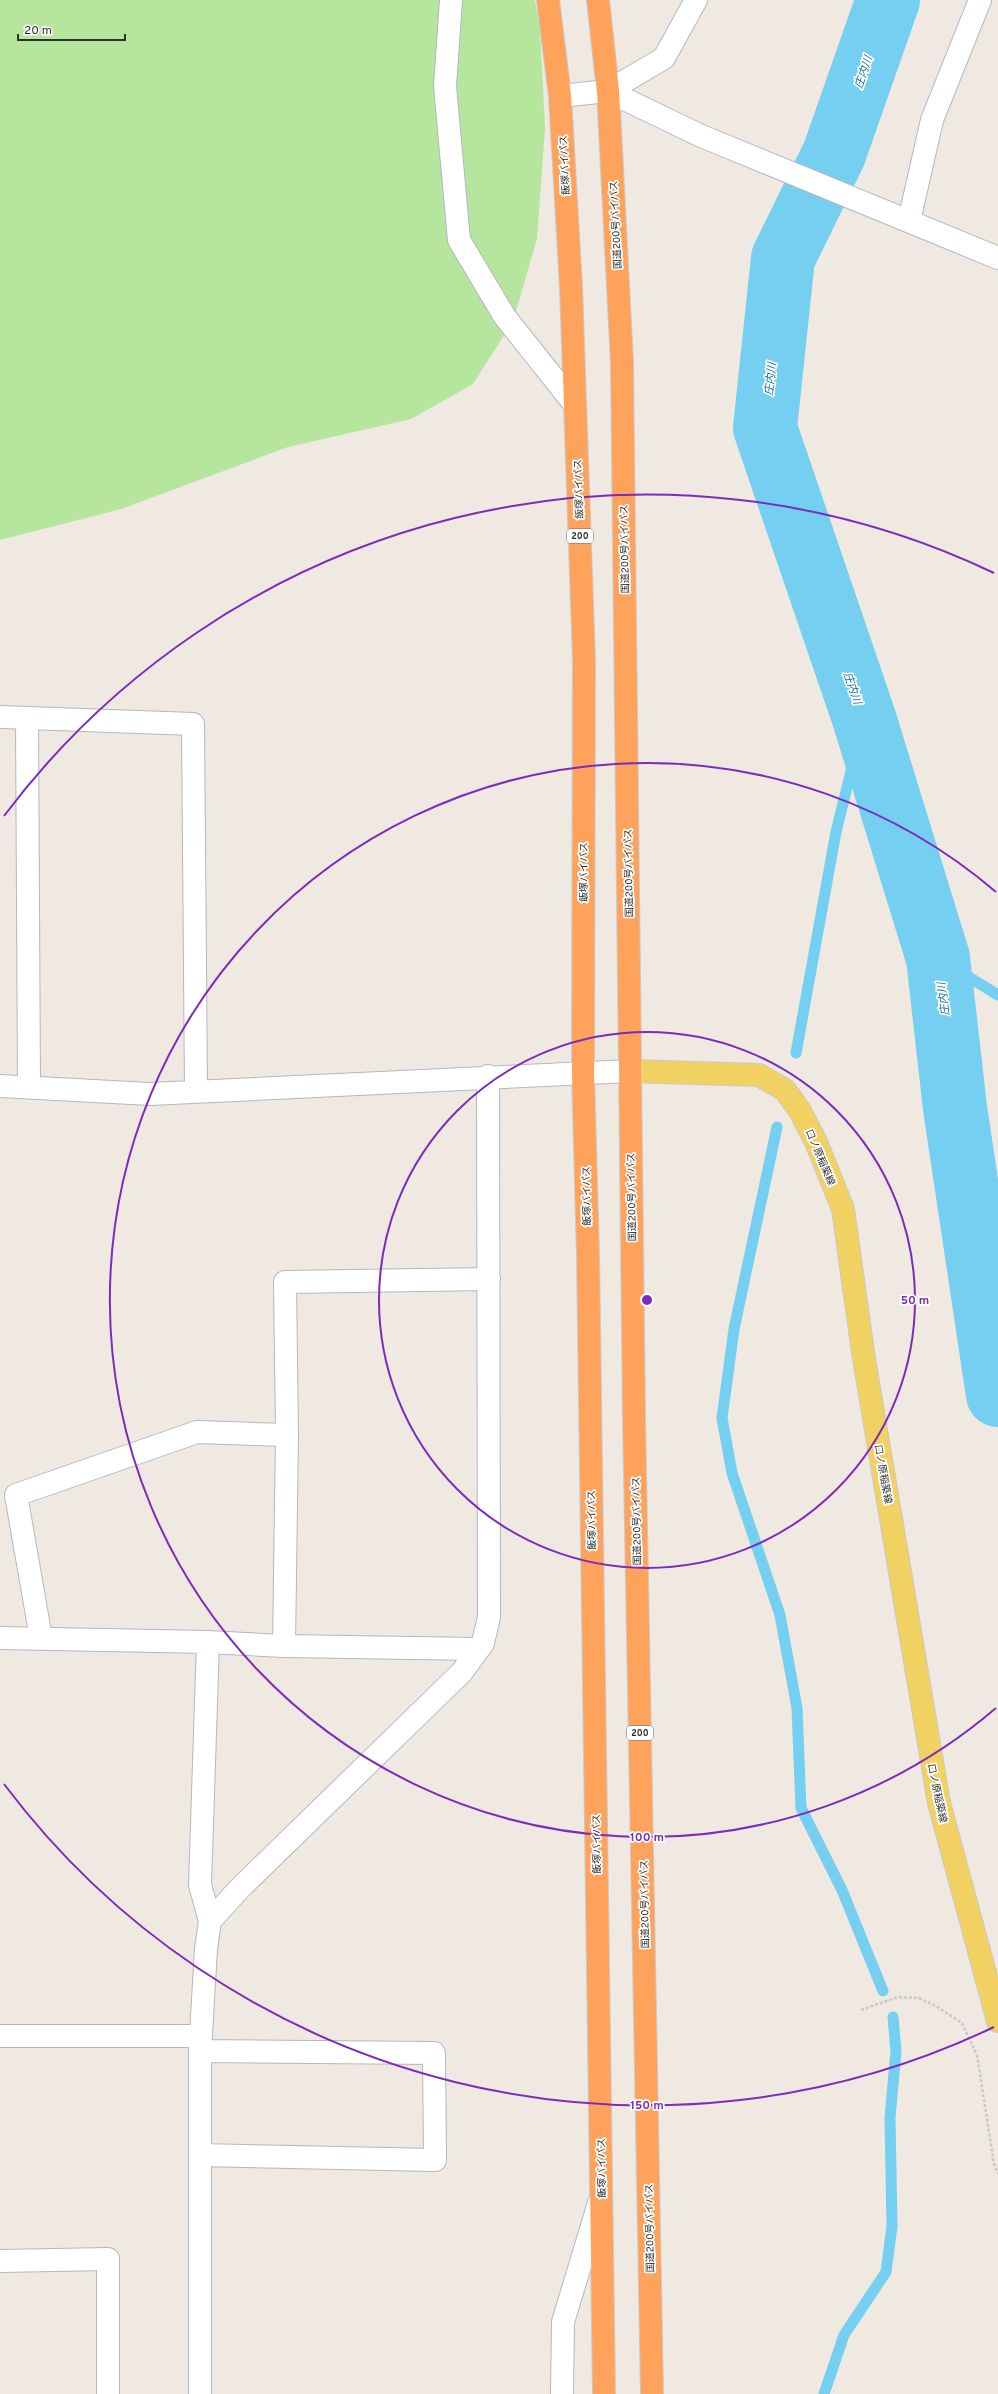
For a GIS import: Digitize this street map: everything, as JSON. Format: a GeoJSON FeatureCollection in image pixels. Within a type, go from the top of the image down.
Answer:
{"type":"FeatureCollection","features":[{"type":"Feature","properties":{"kind":"highway","name":"飯塚バイパス"},"geometry":{"type":"LineString","coordinates":[[548,0],[560,96],[576,405],[584,661],[583,1073],[588,1279],[604,2394]]}},
{"type":"Feature","properties":{"kind":"highway","name":"国道200号バイパス"},"geometry":{"type":"LineString","coordinates":[[598,0],[608,92],[622,363],[634,1418],[652,2394]]}},
{"type":"Feature","properties":{"kind":"main road","name":"口ノ原稲築線"},"geometry":{"type":"LineString","coordinates":[[630,1071],[758,1075],[785,1090],[800,1111],[816,1142],[843,1209],[864,1359],[939,1803],[998,2021]]}},
{"type":"Feature","properties":{"kind":"street"},"geometry":{"type":"LineString","coordinates":[[451,0],[445,86],[459,240],[505,317],[576,405]]}},
{"type":"Feature","properties":{"kind":"street"},"geometry":{"type":"LineString","coordinates":[[560,96],[608,92],[664,58],[696,0]]}},
{"type":"Feature","properties":{"kind":"street"},"geometry":{"type":"LineString","coordinates":[[903,219],[932,120],[980,0]]}},
{"type":"Feature","properties":{"kind":"street"},"geometry":{"type":"LineString","coordinates":[[608,92],[699,135],[998,258]]}},
{"type":"Feature","properties":{"kind":"street"},"geometry":{"type":"LineString","coordinates":[[0,717],[193,724],[196,1091]]}},
{"type":"Feature","properties":{"kind":"street"},"geometry":{"type":"LineString","coordinates":[[27,718],[29,1087]]}},
{"type":"Feature","properties":{"kind":"street"},"geometry":{"type":"LineString","coordinates":[[0,1086],[150,1094],[488,1076],[630,1071]]}},
{"type":"Feature","properties":{"kind":"street"},"geometry":{"type":"LineString","coordinates":[[210,1921],[239,1890],[462,1672],[483,1643],[489,1616],[488,1076]]}},
{"type":"Feature","properties":{"kind":"street"},"geometry":{"type":"LineString","coordinates":[[284,1646],[287,1435],[285,1282],[489,1279]]}},
{"type":"Feature","properties":{"kind":"street"},"geometry":{"type":"LineString","coordinates":[[41,1638],[16,1495],[197,1432],[287,1435]]}},
{"type":"Feature","properties":{"kind":"street"},"geometry":{"type":"LineString","coordinates":[[0,1638],[208,1642],[284,1646],[478,1649]]}},
{"type":"Feature","properties":{"kind":"street"},"geometry":{"type":"LineString","coordinates":[[200,2394],[200,2044],[206,1948],[210,1921],[200,1885],[208,1642]]}},
{"type":"Feature","properties":{"kind":"street"},"geometry":{"type":"LineString","coordinates":[[0,2036],[434,2053],[435,2160],[200,2155]]}},
{"type":"Feature","properties":{"kind":"street"},"geometry":{"type":"LineString","coordinates":[[562,2394],[563,2322],[601,2195]]}},
{"type":"Feature","properties":{"kind":"street"},"geometry":{"type":"LineString","coordinates":[[0,2261],[108,2259],[108,2394]]}},
{"type":"Feature","properties":{"kind":"path"},"geometry":{"type":"LineString","coordinates":[[861,2010],[898,1997],[919,1998],[936,2006],[962,2023],[977,2055],[994,2164],[998,2174]]}},
{"type":"Feature","properties":{"kind":"green space"},"geometry":{"type":"Polygon","coordinates":[[[0,0],[535,0],[540,29],[545,128],[537,239],[513,321],[473,384],[411,419],[288,447],[121,509],[0,540],[0,0]]]}},
{"type":"Feature","properties":{"kind":"waterway","name":"庄内川"},"geometry":{"type":"LineString","coordinates":[[888,0],[834,154],[783,258],[765,428],[864,718],[938,958],[955,1108],[998,1395]]}},
{"type":"Feature","properties":{"kind":"waterway"},"geometry":{"type":"LineString","coordinates":[[796,1053],[836,832],[864,718]]}},
{"type":"Feature","properties":{"kind":"waterway"},"geometry":{"type":"LineString","coordinates":[[938,958],[998,995]]}},
{"type":"Feature","properties":{"kind":"waterway"},"geometry":{"type":"LineString","coordinates":[[777,1127],[734,1329],[722,1418],[732,1473],[780,1615],[797,1708],[801,1808],[842,1890],[883,1991]]}},
{"type":"Feature","properties":{"kind":"waterway"},"geometry":{"type":"LineString","coordinates":[[824,2394],[844,2335],[886,2272],[892,2226],[890,2118],[896,2051],[893,2017]]}}]}
